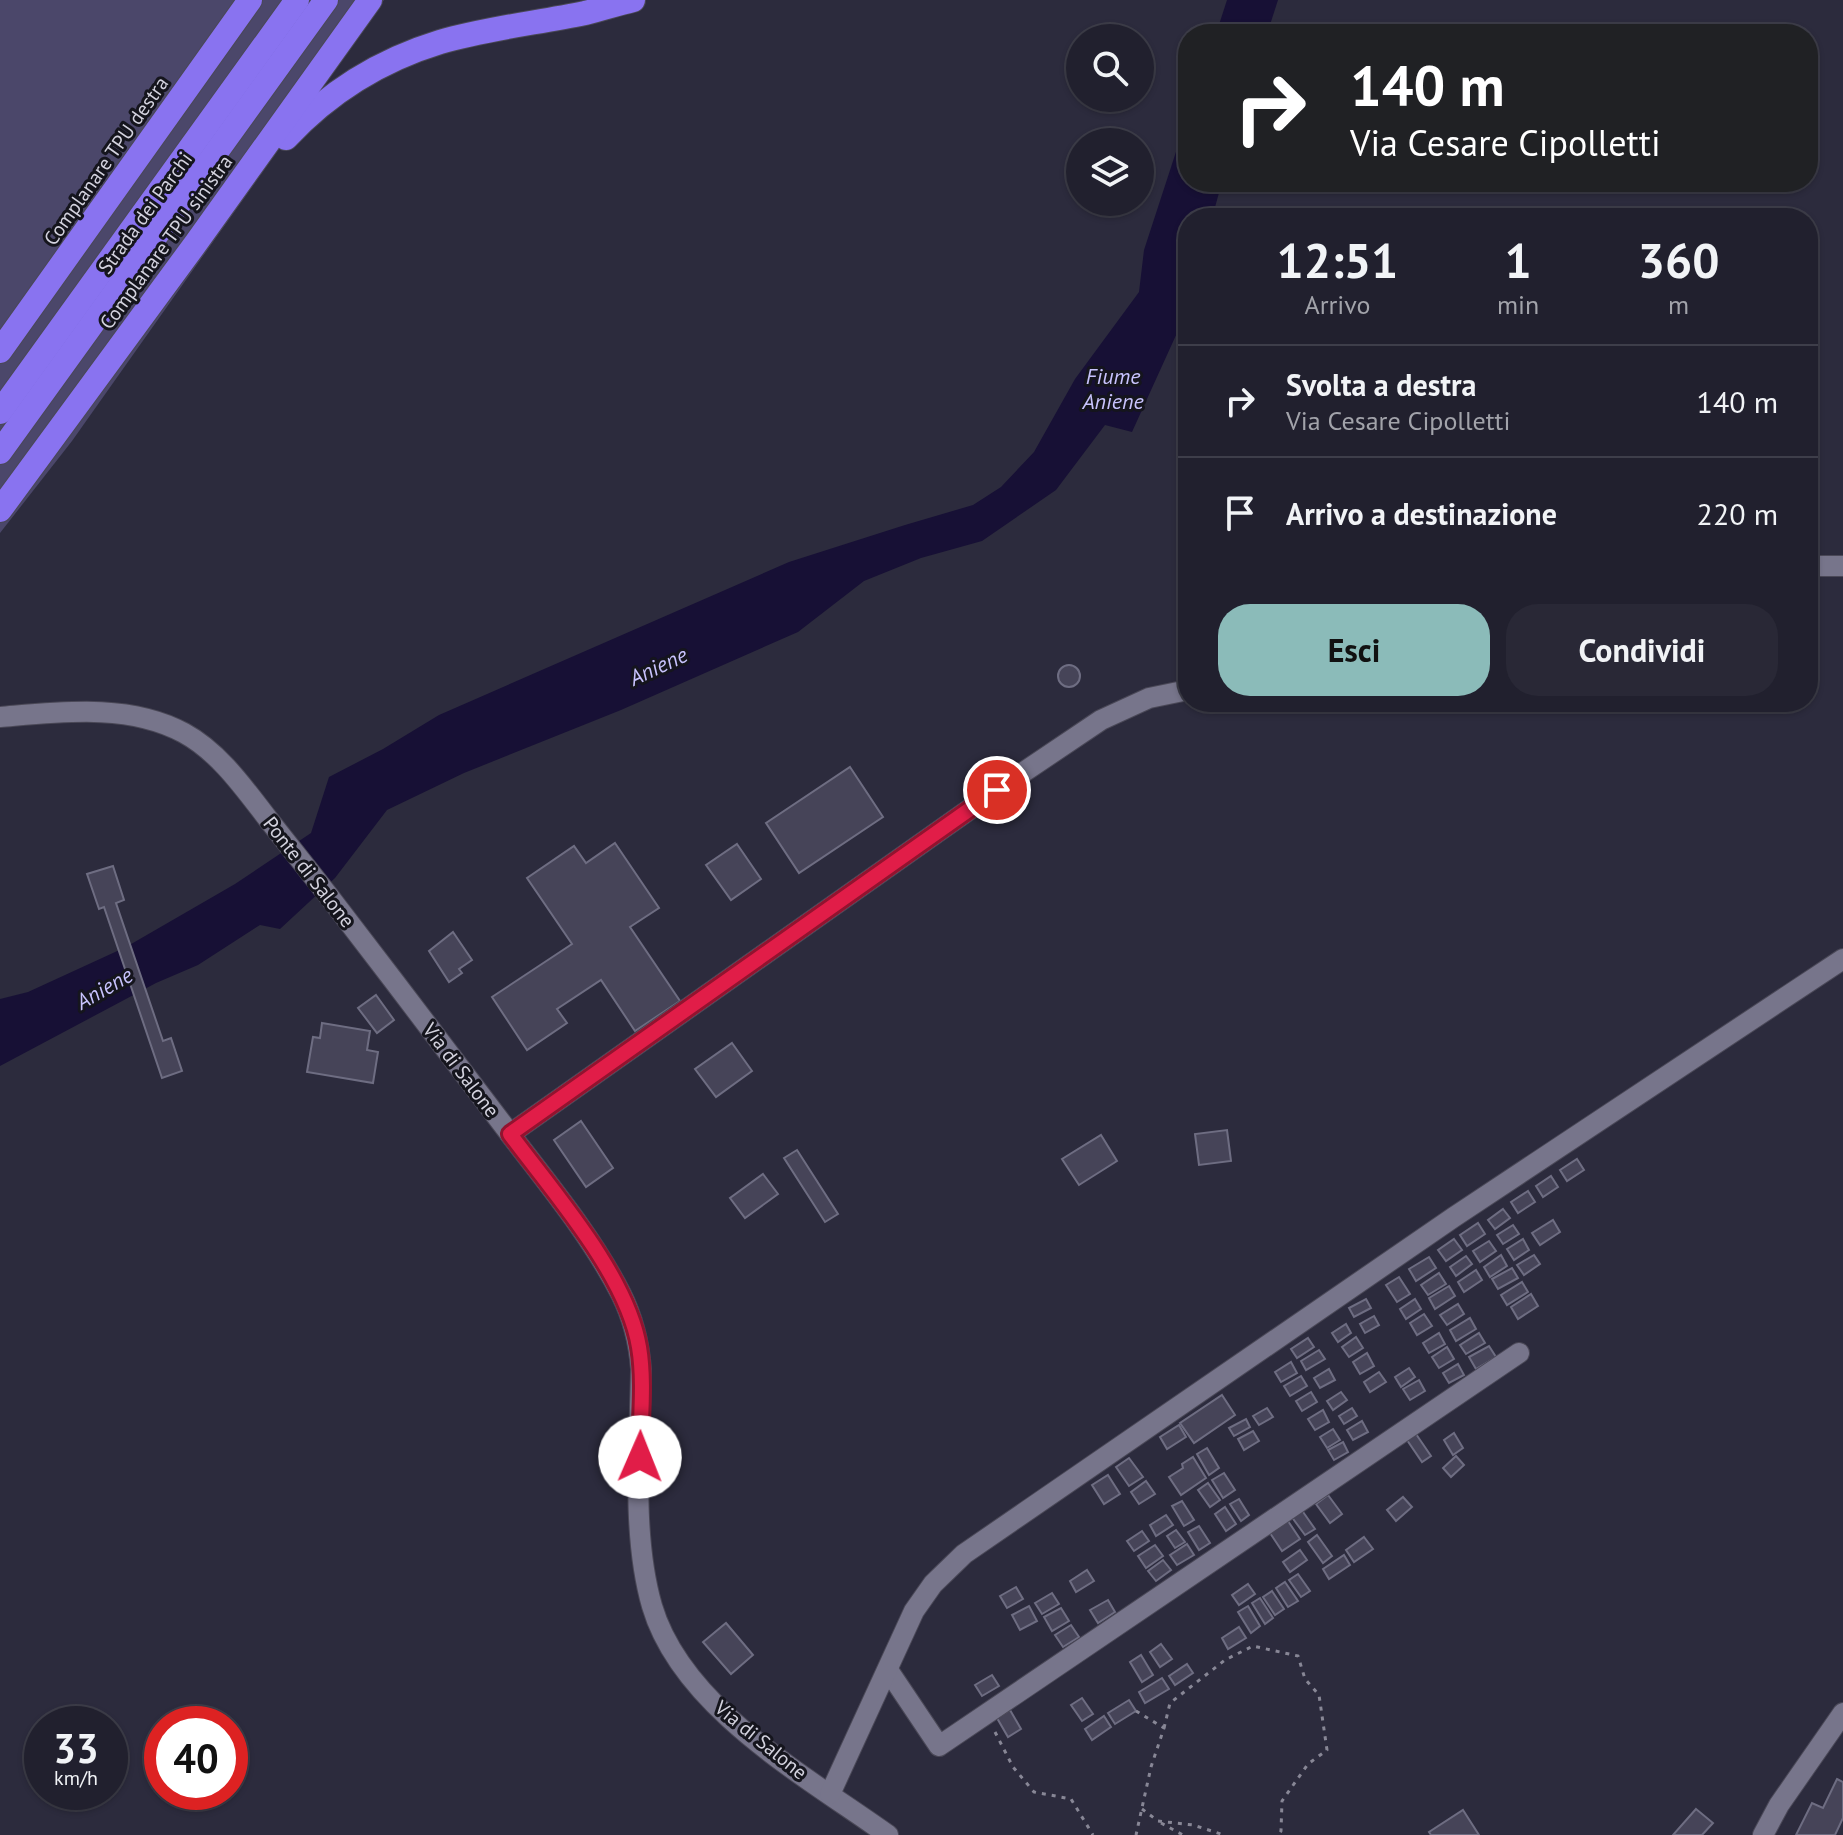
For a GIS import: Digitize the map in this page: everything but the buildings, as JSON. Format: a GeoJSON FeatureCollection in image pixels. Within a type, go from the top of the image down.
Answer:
{"type":"FeatureCollection","features":[{"type":"Feature","properties":{"kind":"highway"},"geometry":{"type":"LineString","coordinates":[[202,67],[242,0]]}},
{"type":"Feature","properties":{"kind":"highway","name":"Complanare TPU destra"},"geometry":{"type":"LineString","coordinates":[[0,351],[250,0]]}},
{"type":"Feature","properties":{"kind":"highway","name":"Strada dei Parchi"},"geometry":{"type":"LineString","coordinates":[[0,412],[297,0]]}},
{"type":"Feature","properties":{"kind":"highway","name":"Strada dei Parchi"},"geometry":{"type":"LineString","coordinates":[[0,452],[326,0]]}},
{"type":"Feature","properties":{"kind":"highway","name":"Complanare TPU sinistra"},"geometry":{"type":"LineString","coordinates":[[0,510],[370,0]]}},
{"type":"Feature","properties":{"kind":"highway"},"geometry":{"type":"LineString","coordinates":[[196,243],[304,119],[363,74],[440,42],[585,13],[633,0]]}},
{"type":"Feature","properties":{"kind":"street"},"geometry":{"type":"LineString","coordinates":[[1818,566],[1843,566]]}},
{"type":"Feature","properties":{"kind":"street"},"geometry":{"type":"LineString","coordinates":[[510,1134],[1101,720],[1149,698],[1178,692]]}},
{"type":"Feature","properties":{"kind":"street","name":"Ponte di Salone"},"geometry":{"type":"LineString","coordinates":[[0,717],[60,712],[116,713],[184,733],[208,750],[231,773],[365,942]]}},
{"type":"Feature","properties":{"kind":"street","name":"Via di Salone"},"geometry":{"type":"LineString","coordinates":[[365,942],[579,1226],[621,1293],[635,1329],[641,1369],[639,1516],[642,1551],[650,1596],[665,1638],[719,1709],[776,1758],[888,1835]]}},
{"type":"Feature","properties":{"kind":"street"},"geometry":{"type":"LineString","coordinates":[[830,1794],[914,1611],[953,1564],[976,1545],[1454,1217],[1843,959]]}},
{"type":"Feature","properties":{"kind":"street"},"geometry":{"type":"LineString","coordinates":[[888,1670],[939,1746],[1519,1353]]}},
{"type":"Feature","properties":{"kind":"street"},"geometry":{"type":"LineString","coordinates":[[1763,1835],[1779,1805],[1843,1713]]}},
{"type":"Feature","properties":{"kind":"path"},"geometry":{"type":"LineString","coordinates":[[1136,1835],[1151,1767],[1170,1703],[1225,1660],[1253,1646],[1298,1656],[1305,1679],[1319,1695],[1327,1750],[1308,1764],[1282,1801],[1281,1831],[1278,1835]]}},
{"type":"Feature","properties":{"kind":"path"},"geometry":{"type":"LineString","coordinates":[[1136,1711],[1164,1728]]}},
{"type":"Feature","properties":{"kind":"path"},"geometry":{"type":"LineString","coordinates":[[986,1714],[1013,1767],[1034,1792],[1071,1799],[1093,1835]]}},
{"type":"Feature","properties":{"kind":"path"},"geometry":{"type":"LineString","coordinates":[[1142,1809],[1183,1835]]}},
{"type":"Feature","properties":{"kind":"path"},"geometry":{"type":"LineString","coordinates":[[1158,1821],[1193,1825],[1224,1835]]}},
{"type":"Feature","properties":{"kind":"shaded area"},"geometry":{"type":"Polygon","coordinates":[[[0,0],[384,0],[72,441],[0,533],[0,0]]]}},
{"type":"Feature","properties":{"kind":"water"},"geometry":{"type":"Polygon","coordinates":[[[1227,0],[1278,0],[1270,24],[1219,24],[1227,0]]]}},
{"type":"Feature","properties":{"kind":"water","name":"Fiume Aniene"},"geometry":{"type":"Polygon","coordinates":[[[1178,146],[1178,192],[1219,192],[1215,208],[1178,208],[1178,331],[1132,432],[1105,425],[1056,490],[982,541],[921,558],[864,581],[798,632],[621,710],[464,773],[387,810],[335,878],[280,929],[260,925],[198,965],[156,983],[0,1066],[0,999],[28,992],[126,947],[235,884],[311,833],[329,777],[439,715],[789,562],[973,505],[1001,487],[1034,452],[1075,379],[1139,292],[1144,250],[1178,146]]]}},
{"type":"Feature","properties":{"kind":"route"},"geometry":{"type":"LineString","coordinates":[[640,1457],[641,1369],[629,1311],[590,1242],[510,1134],[997,790]]}},
{"type":"Feature","properties":{"kind":"water label","name":"Aniene"},"geometry":{"type":"Point","coordinates":[658,666]}},
{"type":"Feature","properties":{"kind":"water label","name":"Aniene"},"geometry":{"type":"Point","coordinates":[104,988]}}]}
